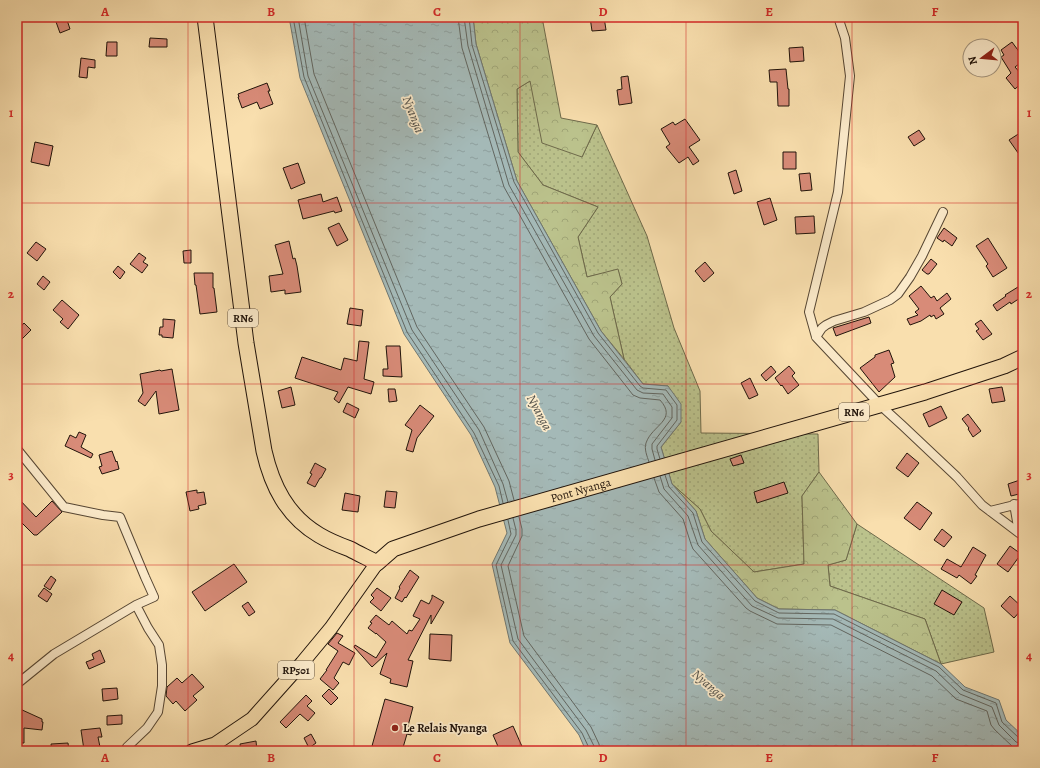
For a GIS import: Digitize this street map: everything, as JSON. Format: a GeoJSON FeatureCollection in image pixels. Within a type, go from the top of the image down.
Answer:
{"type":"FeatureCollection","features":[{"type":"Feature","properties":{"kind":"highway","name":"RN6"},"geometry":{"type":"LineString","coordinates":[[205,17],[246,343],[268,468],[280,497],[292,513],[304,525],[333,543],[377,563]]}},
{"type":"Feature","properties":{"kind":"highway","name":"RN6"},"geometry":{"type":"LineString","coordinates":[[880,405],[1004,366],[1023,357]]}},
{"type":"Feature","properties":{"kind":"highway","name":"Pont Nyanga"},"geometry":{"type":"LineString","coordinates":[[377,563],[393,549],[479,519],[880,405]]}},
{"type":"Feature","properties":{"kind":"main road","name":"RP501"},"geometry":{"type":"LineString","coordinates":[[192,751],[215,744],[252,719],[331,628],[377,563]]}},
{"type":"Feature","properties":{"kind":"street"},"geometry":{"type":"LineString","coordinates":[[838,17],[845,38],[850,76],[838,192],[810,312],[816,337],[880,405],[957,477],[982,505],[1021,534]]}},
{"type":"Feature","properties":{"kind":"street"},"geometry":{"type":"LineString","coordinates":[[816,337],[826,325],[864,312],[890,300],[898,294],[922,256],[943,212]]}},
{"type":"Feature","properties":{"kind":"street"},"geometry":{"type":"LineString","coordinates":[[17,449],[64,507],[120,517],[154,597],[136,605],[54,654],[17,684]]}},
{"type":"Feature","properties":{"kind":"street"},"geometry":{"type":"LineString","coordinates":[[990,511],[1019,504],[1021,534]]}},
{"type":"Feature","properties":{"kind":"street"},"geometry":{"type":"LineString","coordinates":[[125,751],[127,747],[147,728],[158,712],[162,686],[162,665],[159,645],[136,605]]}},
{"type":"Feature","properties":{"kind":"green space"},"geometry":{"type":"Polygon","coordinates":[[[473,17],[542,17],[561,118],[597,125],[582,157],[542,143],[530,81],[517,89],[518,152],[543,185],[598,207],[578,237],[587,277],[618,269],[622,284],[610,297],[624,359],[601,331],[517,181],[476,44],[473,17]]]}},
{"type":"Feature","properties":{"kind":"green space"},"geometry":{"type":"Polygon","coordinates":[[[530,81],[582,157],[597,125],[647,236],[674,328],[700,391],[701,433],[818,434],[819,472],[802,496],[804,564],[754,572],[711,531],[700,509],[672,484],[661,447],[681,422],[668,386],[643,384],[624,359],[610,297],[622,284],[618,270],[587,277],[578,237],[598,207],[543,185],[518,152],[517,89],[530,81]]]}},
{"type":"Feature","properties":{"kind":"green space"},"geometry":{"type":"Polygon","coordinates":[[[819,472],[857,524],[846,560],[828,565],[830,586],[925,619],[941,664],[835,610],[779,609],[757,598],[705,539],[696,511],[672,484],[700,509],[711,531],[754,572],[804,564],[802,496],[819,472]]]}},
{"type":"Feature","properties":{"kind":"green space"},"geometry":{"type":"Polygon","coordinates":[[[857,524],[984,608],[994,652],[941,664],[925,619],[830,586],[828,565],[846,560],[857,524]]]}},
{"type":"Feature","properties":{"kind":"water","name":"Nyanga"},"geometry":{"type":"Polygon","coordinates":[[[289,17],[473,17],[476,44],[517,181],[601,331],[643,384],[668,386],[681,404],[681,422],[661,447],[672,484],[696,511],[705,539],[757,598],[779,609],[835,610],[941,664],[965,687],[999,700],[1006,720],[1023,736],[1023,751],[586,751],[579,735],[510,643],[492,564],[507,533],[495,487],[471,435],[404,334],[300,78],[289,17]]]}},
{"type":"Feature","properties":{"kind":"building"},"geometry":{"type":"Polygon","coordinates":[[[66,17],[70,29],[60,33],[55,19],[66,17]]]}},
{"type":"Feature","properties":{"kind":"building"},"geometry":{"type":"Polygon","coordinates":[[[590,17],[604,17],[606,30],[592,31],[590,17]]]}},
{"type":"Feature","properties":{"kind":"building"},"geometry":{"type":"Polygon","coordinates":[[[150,38],[167,39],[167,47],[149,47],[150,38]]]}},
{"type":"Feature","properties":{"kind":"building"},"geometry":{"type":"Polygon","coordinates":[[[107,42],[117,42],[117,56],[106,56],[107,42]]]}},
{"type":"Feature","properties":{"kind":"building"},"geometry":{"type":"Polygon","coordinates":[[[1012,42],[1023,57],[1023,61],[1015,67],[1023,76],[1023,82],[1015,89],[1006,78],[1011,73],[1002,59],[1004,55],[1002,49],[1012,42]]]}},
{"type":"Feature","properties":{"kind":"building"},"geometry":{"type":"Polygon","coordinates":[[[803,47],[804,61],[790,62],[789,48],[803,47]]]}},
{"type":"Feature","properties":{"kind":"building"},"geometry":{"type":"Polygon","coordinates":[[[81,58],[95,60],[95,68],[88,67],[87,78],[79,77],[81,58]]]}},
{"type":"Feature","properties":{"kind":"building"},"geometry":{"type":"Polygon","coordinates":[[[786,69],[789,89],[789,106],[778,106],[777,82],[770,82],[769,70],[786,69]]]}},
{"type":"Feature","properties":{"kind":"building"},"geometry":{"type":"Polygon","coordinates":[[[628,76],[632,103],[619,105],[617,90],[622,89],[621,77],[628,76]]]}},
{"type":"Feature","properties":{"kind":"building"},"geometry":{"type":"Polygon","coordinates":[[[267,83],[270,91],[268,91],[273,104],[260,109],[257,102],[242,108],[238,94],[267,83]]]}},
{"type":"Feature","properties":{"kind":"building"},"geometry":{"type":"Polygon","coordinates":[[[685,119],[700,140],[689,147],[699,161],[693,165],[688,157],[679,163],[666,147],[670,144],[661,129],[673,122],[675,125],[685,119]]]}},
{"type":"Feature","properties":{"kind":"building"},"geometry":{"type":"Polygon","coordinates":[[[919,130],[925,139],[914,146],[908,137],[919,130]]]}},
{"type":"Feature","properties":{"kind":"building"},"geometry":{"type":"Polygon","coordinates":[[[1023,131],[1023,160],[1009,140],[1023,131]]]}},
{"type":"Feature","properties":{"kind":"building"},"geometry":{"type":"Polygon","coordinates":[[[35,142],[53,146],[49,166],[31,162],[35,142]]]}},
{"type":"Feature","properties":{"kind":"building"},"geometry":{"type":"Polygon","coordinates":[[[783,152],[796,152],[796,169],[783,169],[783,152]]]}},
{"type":"Feature","properties":{"kind":"building"},"geometry":{"type":"Polygon","coordinates":[[[298,163],[305,183],[291,189],[283,168],[298,163]]]}},
{"type":"Feature","properties":{"kind":"building"},"geometry":{"type":"Polygon","coordinates":[[[736,170],[742,191],[734,194],[728,173],[736,170]]]}},
{"type":"Feature","properties":{"kind":"building"},"geometry":{"type":"Polygon","coordinates":[[[810,173],[812,190],[801,191],[799,174],[810,173]]]}},
{"type":"Feature","properties":{"kind":"building"},"geometry":{"type":"Polygon","coordinates":[[[321,194],[323,202],[337,197],[342,211],[335,213],[334,211],[303,219],[298,200],[321,194]]]}},
{"type":"Feature","properties":{"kind":"building"},"geometry":{"type":"Polygon","coordinates":[[[770,198],[777,220],[764,225],[757,202],[770,198]]]}},
{"type":"Feature","properties":{"kind":"building"},"geometry":{"type":"Polygon","coordinates":[[[814,216],[815,233],[796,234],[795,217],[814,216]]]}},
{"type":"Feature","properties":{"kind":"building"},"geometry":{"type":"Polygon","coordinates":[[[339,223],[348,240],[337,246],[328,228],[339,223]]]}},
{"type":"Feature","properties":{"kind":"building"},"geometry":{"type":"Polygon","coordinates":[[[944,228],[957,238],[952,246],[944,240],[943,242],[937,238],[944,228]]]}},
{"type":"Feature","properties":{"kind":"building"},"geometry":{"type":"Polygon","coordinates":[[[988,238],[1007,268],[993,277],[986,266],[988,264],[976,246],[988,238]]]}},
{"type":"Feature","properties":{"kind":"building"},"geometry":{"type":"Polygon","coordinates":[[[289,241],[293,259],[295,258],[297,266],[301,292],[285,294],[285,290],[271,292],[269,276],[283,274],[275,245],[289,241]]]}},
{"type":"Feature","properties":{"kind":"building"},"geometry":{"type":"Polygon","coordinates":[[[36,242],[46,249],[37,261],[27,253],[36,242]]]}},
{"type":"Feature","properties":{"kind":"building"},"geometry":{"type":"Polygon","coordinates":[[[191,250],[191,263],[184,263],[183,251],[191,250]]]}},
{"type":"Feature","properties":{"kind":"building"},"geometry":{"type":"Polygon","coordinates":[[[139,253],[146,258],[143,262],[148,265],[142,273],[130,264],[139,253]]]}},
{"type":"Feature","properties":{"kind":"building"},"geometry":{"type":"Polygon","coordinates":[[[931,259],[937,264],[929,274],[927,274],[922,270],[931,259]]]}},
{"type":"Feature","properties":{"kind":"building"},"geometry":{"type":"Polygon","coordinates":[[[705,262],[714,273],[704,282],[695,271],[705,262]]]}},
{"type":"Feature","properties":{"kind":"building"},"geometry":{"type":"Polygon","coordinates":[[[118,266],[125,272],[120,279],[113,272],[118,266]]]}},
{"type":"Feature","properties":{"kind":"building"},"geometry":{"type":"Polygon","coordinates":[[[194,273],[213,273],[213,288],[217,312],[200,314],[194,273]]]}},
{"type":"Feature","properties":{"kind":"building"},"geometry":{"type":"Polygon","coordinates":[[[43,276],[50,282],[44,290],[37,284],[43,276]]]}},
{"type":"Feature","properties":{"kind":"building"},"geometry":{"type":"Polygon","coordinates":[[[921,286],[931,298],[934,296],[937,301],[947,293],[951,299],[940,308],[944,314],[936,319],[934,315],[931,317],[930,315],[921,321],[910,325],[907,319],[918,315],[915,312],[919,309],[909,296],[921,286]]]}},
{"type":"Feature","properties":{"kind":"building"},"geometry":{"type":"Polygon","coordinates":[[[1018,287],[1023,296],[1011,304],[1010,302],[997,311],[993,305],[1018,287]]]}},
{"type":"Feature","properties":{"kind":"building"},"geometry":{"type":"Polygon","coordinates":[[[62,300],[79,315],[68,329],[60,322],[63,319],[53,310],[62,300]]]}},
{"type":"Feature","properties":{"kind":"building"},"geometry":{"type":"Polygon","coordinates":[[[350,308],[363,310],[361,326],[347,324],[350,308]]]}},
{"type":"Feature","properties":{"kind":"building"},"geometry":{"type":"Polygon","coordinates":[[[869,317],[871,323],[836,336],[833,328],[869,317]]]}},
{"type":"Feature","properties":{"kind":"building"},"geometry":{"type":"Polygon","coordinates":[[[163,319],[175,320],[173,338],[162,337],[162,335],[159,335],[160,327],[163,327],[163,319]]]}},
{"type":"Feature","properties":{"kind":"building"},"geometry":{"type":"Polygon","coordinates":[[[981,320],[992,334],[983,340],[976,331],[979,329],[975,324],[981,320]]]}},
{"type":"Feature","properties":{"kind":"building"},"geometry":{"type":"Polygon","coordinates":[[[24,323],[31,330],[22,339],[17,334],[17,331],[24,323]]]}},
{"type":"Feature","properties":{"kind":"building"},"geometry":{"type":"Polygon","coordinates":[[[359,341],[369,342],[364,379],[374,382],[371,394],[348,387],[339,403],[334,399],[338,392],[295,378],[302,357],[341,370],[344,358],[357,361],[359,341]]]}},
{"type":"Feature","properties":{"kind":"building"},"geometry":{"type":"Polygon","coordinates":[[[386,346],[400,346],[402,377],[383,376],[383,369],[388,369],[386,346]]]}},
{"type":"Feature","properties":{"kind":"building"},"geometry":{"type":"Polygon","coordinates":[[[889,350],[894,363],[891,364],[895,377],[879,392],[860,368],[875,357],[875,355],[889,350]]]}},
{"type":"Feature","properties":{"kind":"building"},"geometry":{"type":"Polygon","coordinates":[[[771,366],[776,372],[766,381],[761,375],[771,366]]]}},
{"type":"Feature","properties":{"kind":"building"},"geometry":{"type":"Polygon","coordinates":[[[789,366],[795,373],[792,376],[799,385],[788,394],[775,378],[789,366]]]}},
{"type":"Feature","properties":{"kind":"building"},"geometry":{"type":"Polygon","coordinates":[[[172,369],[179,410],[159,414],[156,391],[145,406],[138,401],[143,393],[140,374],[172,369]]]}},
{"type":"Feature","properties":{"kind":"building"},"geometry":{"type":"Polygon","coordinates":[[[750,378],[758,395],[749,399],[741,383],[750,378]]]}},
{"type":"Feature","properties":{"kind":"building"},"geometry":{"type":"Polygon","coordinates":[[[291,387],[295,405],[282,408],[278,391],[291,387]]]}},
{"type":"Feature","properties":{"kind":"building"},"geometry":{"type":"Polygon","coordinates":[[[1002,387],[1005,401],[992,403],[989,389],[1002,387]]]}},
{"type":"Feature","properties":{"kind":"building"},"geometry":{"type":"Polygon","coordinates":[[[388,389],[395,389],[397,401],[389,402],[388,389]]]}},
{"type":"Feature","properties":{"kind":"building"},"geometry":{"type":"Polygon","coordinates":[[[347,403],[359,409],[355,418],[343,412],[347,403]]]}},
{"type":"Feature","properties":{"kind":"building"},"geometry":{"type":"Polygon","coordinates":[[[420,405],[434,416],[417,438],[413,452],[406,450],[412,430],[405,425],[420,405]]]}},
{"type":"Feature","properties":{"kind":"building"},"geometry":{"type":"Polygon","coordinates":[[[941,406],[947,418],[929,427],[923,414],[941,406]]]}},
{"type":"Feature","properties":{"kind":"building"},"geometry":{"type":"Polygon","coordinates":[[[968,414],[981,431],[973,437],[968,429],[969,428],[962,419],[968,414]]]}},
{"type":"Feature","properties":{"kind":"building"},"geometry":{"type":"Polygon","coordinates":[[[79,432],[86,435],[81,447],[93,454],[91,458],[65,446],[70,435],[76,438],[79,432]]]}},
{"type":"Feature","properties":{"kind":"building"},"geometry":{"type":"Polygon","coordinates":[[[112,451],[119,469],[102,474],[99,467],[102,466],[99,455],[112,451]]]}},
{"type":"Feature","properties":{"kind":"building"},"geometry":{"type":"Polygon","coordinates":[[[907,453],[919,463],[908,477],[896,468],[907,453]]]}},
{"type":"Feature","properties":{"kind":"building"},"geometry":{"type":"Polygon","coordinates":[[[741,455],[744,463],[733,466],[730,459],[741,455]]]}},
{"type":"Feature","properties":{"kind":"building"},"geometry":{"type":"Polygon","coordinates":[[[315,463],[326,469],[315,487],[307,483],[312,474],[310,473],[315,463]]]}},
{"type":"Feature","properties":{"kind":"building"},"geometry":{"type":"Polygon","coordinates":[[[1023,479],[1023,493],[1011,496],[1008,484],[1023,479]]]}},
{"type":"Feature","properties":{"kind":"building"},"geometry":{"type":"Polygon","coordinates":[[[784,482],[788,493],[757,503],[754,492],[784,482]]]}},
{"type":"Feature","properties":{"kind":"building"},"geometry":{"type":"Polygon","coordinates":[[[197,490],[197,493],[204,492],[206,504],[198,506],[199,509],[190,511],[186,492],[197,490]]]}},
{"type":"Feature","properties":{"kind":"building"},"geometry":{"type":"Polygon","coordinates":[[[386,491],[397,492],[395,508],[384,507],[386,491]]]}},
{"type":"Feature","properties":{"kind":"building"},"geometry":{"type":"Polygon","coordinates":[[[345,493],[360,496],[358,512],[342,510],[345,493]]]}},
{"type":"Feature","properties":{"kind":"building"},"geometry":{"type":"Polygon","coordinates":[[[17,497],[36,517],[52,501],[62,512],[37,535],[34,535],[17,518],[17,497]]]}},
{"type":"Feature","properties":{"kind":"building"},"geometry":{"type":"Polygon","coordinates":[[[917,502],[932,513],[920,530],[904,518],[917,502]]]}},
{"type":"Feature","properties":{"kind":"building"},"geometry":{"type":"Polygon","coordinates":[[[942,529],[952,537],[944,547],[934,540],[942,529]]]}},
{"type":"Feature","properties":{"kind":"building"},"geometry":{"type":"Polygon","coordinates":[[[1010,546],[1021,554],[1008,572],[997,564],[1010,546]]]}},
{"type":"Feature","properties":{"kind":"building"},"geometry":{"type":"Polygon","coordinates":[[[973,547],[986,555],[975,575],[977,576],[971,584],[959,575],[957,578],[941,569],[947,559],[961,567],[973,547]]]}},
{"type":"Feature","properties":{"kind":"building"},"geometry":{"type":"Polygon","coordinates":[[[234,564],[247,582],[205,611],[192,592],[234,564]]]}},
{"type":"Feature","properties":{"kind":"building"},"geometry":{"type":"Polygon","coordinates":[[[410,570],[419,577],[402,602],[395,598],[400,588],[399,587],[410,570]]]}},
{"type":"Feature","properties":{"kind":"building"},"geometry":{"type":"Polygon","coordinates":[[[51,576],[56,580],[50,590],[44,586],[51,576]]]}},
{"type":"Feature","properties":{"kind":"building"},"geometry":{"type":"Polygon","coordinates":[[[44,588],[52,594],[47,602],[38,596],[44,588]]]}},
{"type":"Feature","properties":{"kind":"building"},"geometry":{"type":"Polygon","coordinates":[[[377,588],[391,598],[381,611],[370,602],[374,598],[371,595],[377,588]]]}},
{"type":"Feature","properties":{"kind":"building"},"geometry":{"type":"Polygon","coordinates":[[[942,590],[962,602],[954,615],[934,604],[942,590]]]}},
{"type":"Feature","properties":{"kind":"building"},"geometry":{"type":"Polygon","coordinates":[[[432,595],[444,602],[431,624],[431,615],[408,660],[413,661],[407,687],[390,683],[391,679],[380,674],[387,653],[372,667],[354,647],[355,645],[376,658],[386,642],[368,628],[372,623],[370,622],[376,615],[389,625],[392,621],[407,634],[409,630],[412,631],[420,619],[413,616],[421,600],[429,604],[432,595]]]}},
{"type":"Feature","properties":{"kind":"building"},"geometry":{"type":"Polygon","coordinates":[[[1010,596],[1023,608],[1014,618],[1001,606],[1010,596]]]}},
{"type":"Feature","properties":{"kind":"building"},"geometry":{"type":"Polygon","coordinates":[[[248,602],[255,612],[249,616],[242,606],[248,602]]]}},
{"type":"Feature","properties":{"kind":"building"},"geometry":{"type":"Polygon","coordinates":[[[337,633],[343,636],[338,643],[355,653],[349,665],[343,662],[334,678],[339,683],[333,690],[320,679],[338,651],[328,644],[337,633]]]}},
{"type":"Feature","properties":{"kind":"building"},"geometry":{"type":"Polygon","coordinates":[[[430,634],[452,635],[451,661],[429,659],[430,634]]]}},
{"type":"Feature","properties":{"kind":"building"},"geometry":{"type":"Polygon","coordinates":[[[100,650],[105,662],[89,669],[86,662],[94,659],[92,654],[100,650]]]}},
{"type":"Feature","properties":{"kind":"building"},"geometry":{"type":"Polygon","coordinates":[[[192,674],[204,687],[193,696],[197,700],[185,711],[176,701],[173,704],[166,696],[167,687],[177,678],[182,683],[192,674]]]}},
{"type":"Feature","properties":{"kind":"building"},"geometry":{"type":"Polygon","coordinates":[[[117,688],[118,699],[103,701],[102,689],[117,688]]]}},
{"type":"Feature","properties":{"kind":"building"},"geometry":{"type":"Polygon","coordinates":[[[329,689],[338,698],[331,705],[322,696],[329,689]]]}},
{"type":"Feature","properties":{"kind":"building"},"geometry":{"type":"Polygon","coordinates":[[[306,695],[312,701],[307,706],[315,713],[308,721],[300,714],[286,728],[280,722],[306,695]]]}},
{"type":"Feature","properties":{"kind":"building"},"geometry":{"type":"Polygon","coordinates":[[[385,699],[413,707],[408,726],[413,728],[411,735],[407,734],[402,751],[389,751],[372,746],[385,699]]]}},
{"type":"Feature","properties":{"kind":"building"},"geometry":{"type":"Polygon","coordinates":[[[20,709],[42,719],[43,722],[42,730],[24,728],[24,743],[17,743],[17,717],[20,709]]]}},
{"type":"Feature","properties":{"kind":"building"},"geometry":{"type":"Polygon","coordinates":[[[122,715],[122,724],[107,725],[107,716],[122,715]]]}},
{"type":"Feature","properties":{"kind":"building"},"geometry":{"type":"Polygon","coordinates":[[[513,726],[524,751],[500,751],[493,735],[513,726]]]}},
{"type":"Feature","properties":{"kind":"building"},"geometry":{"type":"Polygon","coordinates":[[[100,728],[102,737],[98,737],[100,747],[84,750],[81,730],[100,728]]]}},
{"type":"Feature","properties":{"kind":"building"},"geometry":{"type":"Polygon","coordinates":[[[311,734],[316,743],[309,748],[304,738],[311,734]]]}},
{"type":"Feature","properties":{"kind":"building"},"geometry":{"type":"Polygon","coordinates":[[[256,741],[257,751],[241,751],[240,744],[256,741]]]}},
{"type":"Feature","properties":{"kind":"building"},"geometry":{"type":"Polygon","coordinates":[[[68,743],[69,751],[52,751],[51,744],[68,743]]]}},
{"type":"Feature","properties":{"kind":"place","name":"Le Relais Nyanga"},"geometry":{"type":"Point","coordinates":[395,728]}}]}
